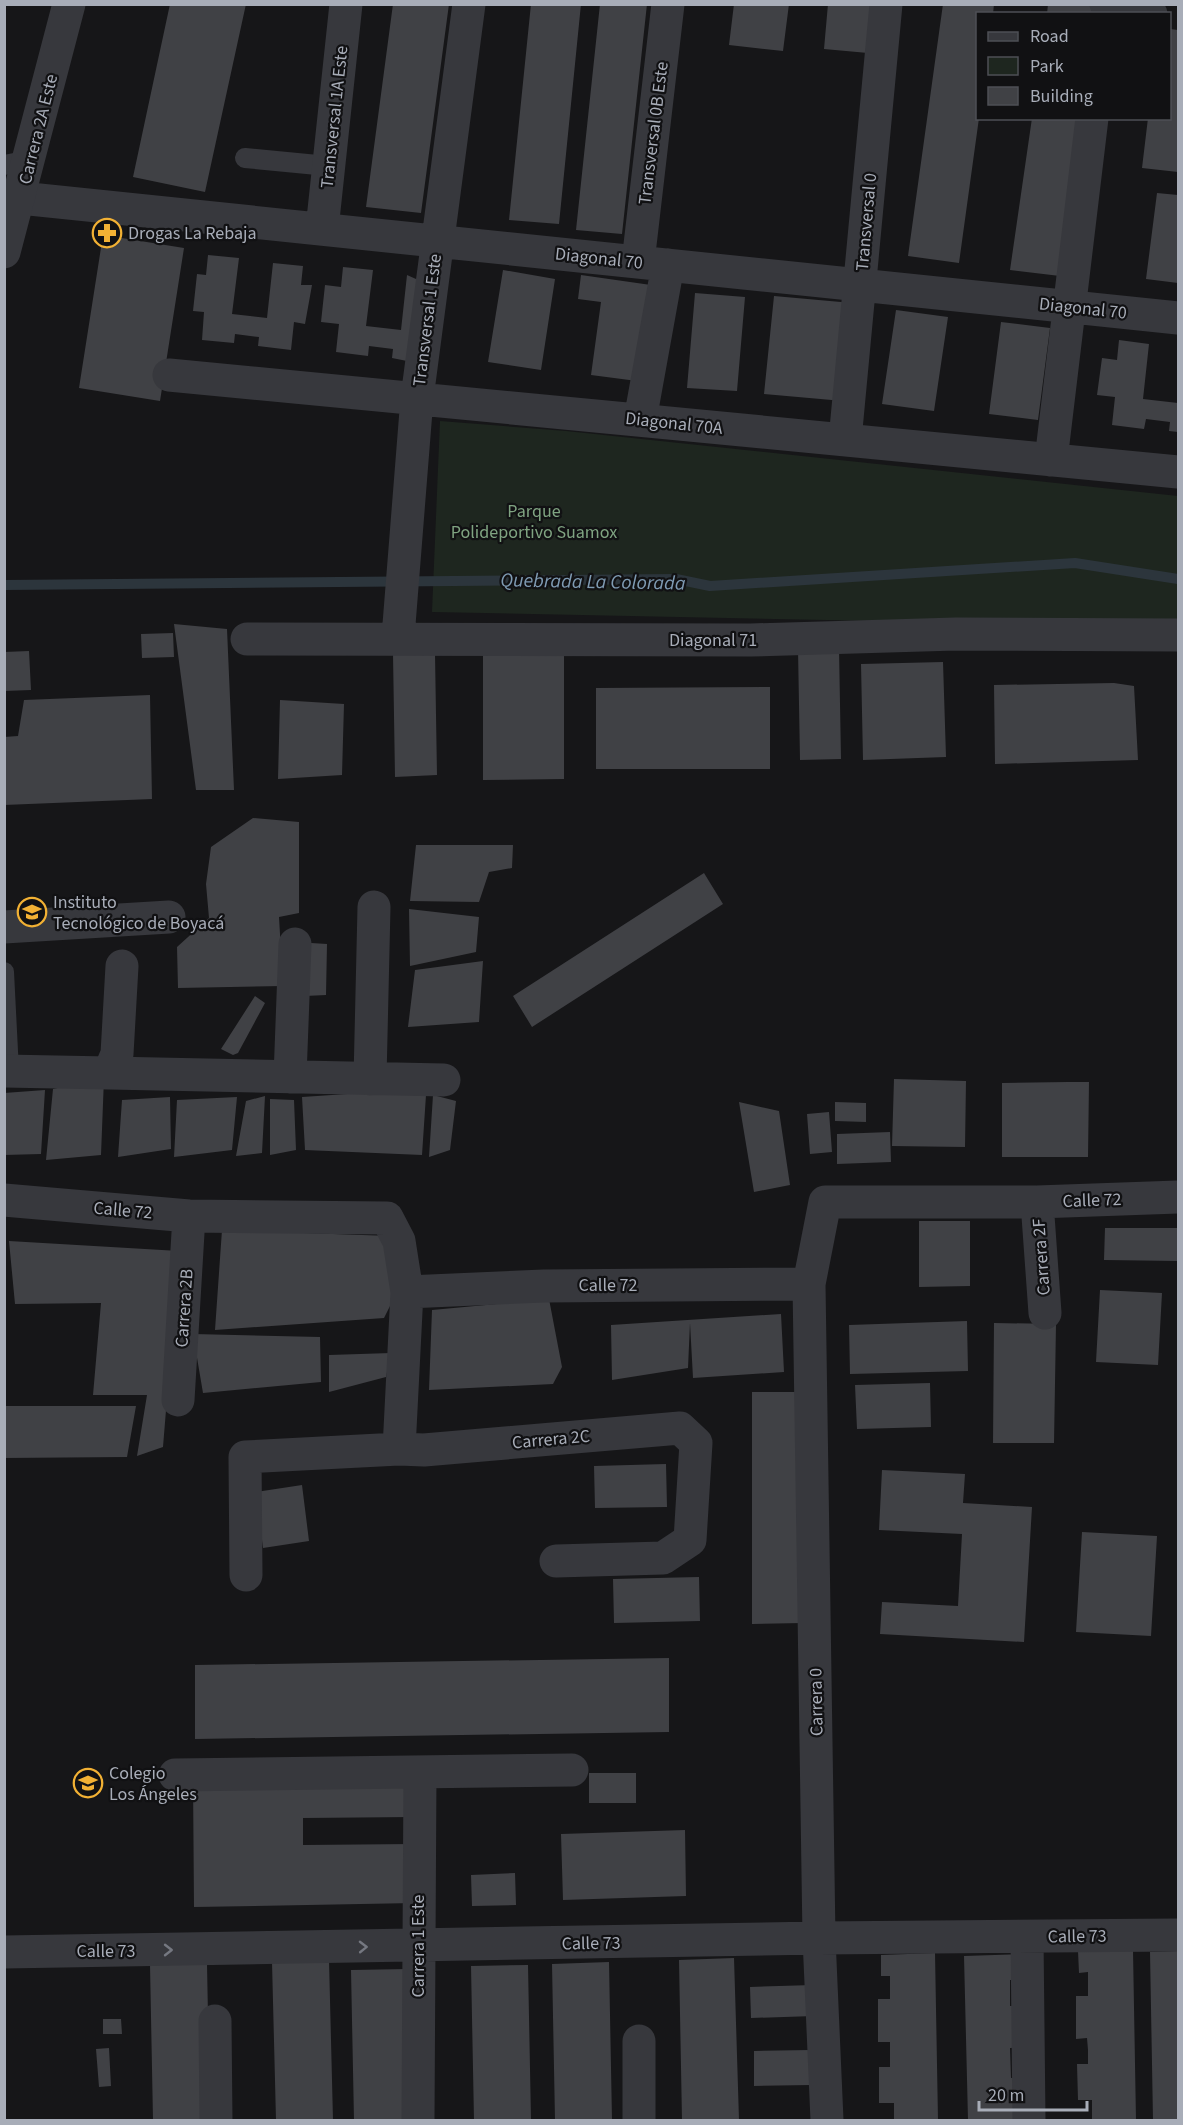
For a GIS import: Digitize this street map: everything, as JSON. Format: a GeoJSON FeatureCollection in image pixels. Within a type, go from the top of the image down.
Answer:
{"type":"FeatureCollection","features":[{"type":"Feature","properties":{"kind":"street","name":"Carrera 2A Este"},"geometry":{"type":"LineString","coordinates":[[4,252],[21,198],[17,163],[69,4]]}},
{"type":"Feature","properties":{"kind":"street","name":"Transversal 1A Este"},"geometry":{"type":"LineString","coordinates":[[322,229],[346,4]]}},
{"type":"Feature","properties":{"kind":"street","name":"Transversal 1 Este"},"geometry":{"type":"LineString","coordinates":[[398,637],[417,398],[469,4]]}},
{"type":"Feature","properties":{"kind":"street","name":"Transversal 0B Este"},"geometry":{"type":"LineString","coordinates":[[640,420],[653,264],[668,4]]}},
{"type":"Feature","properties":{"kind":"street","name":"Transversal 0"},"geometry":{"type":"LineString","coordinates":[[844,440],[886,4]]}},
{"type":"Feature","properties":{"kind":"street"},"geometry":{"type":"LineString","coordinates":[[1106,4],[1142,12]]}},
{"type":"Feature","properties":{"kind":"street"},"geometry":{"type":"LineString","coordinates":[[1051,460],[1092,120]]}},
{"type":"Feature","properties":{"kind":"street","name":"Diagonal 70"},"geometry":{"type":"LineString","coordinates":[[21,198],[1179,318]]}},
{"type":"Feature","properties":{"kind":"street","name":"Diagonal 70A"},"geometry":{"type":"LineString","coordinates":[[169,375],[1179,472]]}},
{"type":"Feature","properties":{"kind":"street","name":"Diagonal 71"},"geometry":{"type":"LineString","coordinates":[[247,639],[398,637],[751,640],[956,634],[1179,635]]}},
{"type":"Feature","properties":{"kind":"street"},"geometry":{"type":"LineString","coordinates":[[370,1079],[374,908]]}},
{"type":"Feature","properties":{"kind":"street"},"geometry":{"type":"LineString","coordinates":[[4,927],[169,916]]}},
{"type":"Feature","properties":{"kind":"street"},"geometry":{"type":"LineString","coordinates":[[290,1077],[295,944]]}},
{"type":"Feature","properties":{"kind":"street"},"geometry":{"type":"LineString","coordinates":[[109,1073],[117,1054],[122,966]]}},
{"type":"Feature","properties":{"kind":"street"},"geometry":{"type":"LineString","coordinates":[[7,1071],[444,1080]]}},
{"type":"Feature","properties":{"kind":"street","name":"Calle 72"},"geometry":{"type":"LineString","coordinates":[[825,1202],[1037,1202],[1179,1197]]}},
{"type":"Feature","properties":{"kind":"street","name":"Calle 72"},"geometry":{"type":"LineString","coordinates":[[4,1200],[189,1216],[387,1218],[399,1241],[407,1292],[544,1286],[809,1284]]}},
{"type":"Feature","properties":{"kind":"street","name":"Carrera 0"},"geometry":{"type":"LineString","coordinates":[[825,1202],[809,1284],[819,1938],[827,2121]]}},
{"type":"Feature","properties":{"kind":"street","name":"Carrera 2F"},"geometry":{"type":"LineString","coordinates":[[1037,1202],[1044,1313]]}},
{"type":"Feature","properties":{"kind":"street","name":"Carrera 2B"},"geometry":{"type":"LineString","coordinates":[[178,1400],[189,1216]]}},
{"type":"Feature","properties":{"kind":"street"},"geometry":{"type":"LineString","coordinates":[[246,1575],[245,1457],[399,1449],[407,1292]]}},
{"type":"Feature","properties":{"kind":"street","name":"Carrera 2C"},"geometry":{"type":"LineString","coordinates":[[399,1449],[424,1450],[680,1428],[696,1443],[690,1540],[663,1558],[556,1561]]}},
{"type":"Feature","properties":{"kind":"street"},"geometry":{"type":"LineString","coordinates":[[176,1775],[572,1770]]}},
{"type":"Feature","properties":{"kind":"street","name":"Carrera 1 Este"},"geometry":{"type":"LineString","coordinates":[[418,2121],[420,1772]]}},
{"type":"Feature","properties":{"kind":"street","name":"Calle 73"},"geometry":{"type":"LineString","coordinates":[[4,1952],[819,1938],[1179,1935]]}},
{"type":"Feature","properties":{"kind":"street"},"geometry":{"type":"LineString","coordinates":[[1027,1937],[1029,2121]]}},
{"type":"Feature","properties":{"kind":"street"},"geometry":{"type":"LineString","coordinates":[[215,2021],[216,2121]]}},
{"type":"Feature","properties":{"kind":"street"},"geometry":{"type":"LineString","coordinates":[[639,2041],[639,2121]]}},
{"type":"Feature","properties":{"kind":"lane"},"geometry":{"type":"LineString","coordinates":[[245,158],[328,165]]}},
{"type":"Feature","properties":{"kind":"lane"},"geometry":{"type":"LineString","coordinates":[[4,972],[7,1071]]}},
{"type":"Feature","properties":{"kind":"green space","name":"Parque Polideportivo Suamox"},"geometry":{"type":"Polygon","coordinates":[[[440,421],[566,431],[1178,496],[1178,627],[432,612],[440,421]]]}},
{"type":"Feature","properties":{"kind":"building"},"geometry":{"type":"Polygon","coordinates":[[[170,4],[246,4],[205,192],[133,177],[170,4]]]}},
{"type":"Feature","properties":{"kind":"building"},"geometry":{"type":"Polygon","coordinates":[[[393,4],[449,4],[421,213],[366,207],[393,4]]]}},
{"type":"Feature","properties":{"kind":"building"},"geometry":{"type":"Polygon","coordinates":[[[531,4],[581,4],[559,224],[509,220],[531,4]]]}},
{"type":"Feature","properties":{"kind":"building"},"geometry":{"type":"Polygon","coordinates":[[[600,4],[647,4],[622,234],[576,230],[600,4]]]}},
{"type":"Feature","properties":{"kind":"building"},"geometry":{"type":"Polygon","coordinates":[[[734,4],[789,4],[783,51],[729,45],[734,4]]]}},
{"type":"Feature","properties":{"kind":"building"},"geometry":{"type":"Polygon","coordinates":[[[828,4],[874,4],[868,53],[824,49],[828,4]]]}},
{"type":"Feature","properties":{"kind":"building"},"geometry":{"type":"Polygon","coordinates":[[[943,4],[994,4],[993,12],[976,12],[976,120],[979,120],[959,263],[908,256],[943,4]]]}},
{"type":"Feature","properties":{"kind":"building"},"geometry":{"type":"Polygon","coordinates":[[[1048,4],[1099,4],[1097,12],[1047,12],[1048,4]]]}},
{"type":"Feature","properties":{"kind":"building"},"geometry":{"type":"Polygon","coordinates":[[[1171,29],[1178,30],[1178,172],[1142,168],[1148,120],[1171,120],[1171,29]]]}},
{"type":"Feature","properties":{"kind":"building"},"geometry":{"type":"Polygon","coordinates":[[[1032,120],[1083,120],[1060,276],[1010,270],[1032,120]]]}},
{"type":"Feature","properties":{"kind":"building"},"geometry":{"type":"Polygon","coordinates":[[[1157,193],[1178,195],[1178,283],[1146,279],[1157,193]]]}},
{"type":"Feature","properties":{"kind":"building"},"geometry":{"type":"Polygon","coordinates":[[[103,235],[184,248],[160,401],[79,388],[103,235]]]}},
{"type":"Feature","properties":{"kind":"building"},"geometry":{"type":"Polygon","coordinates":[[[208,255],[239,258],[232,314],[267,318],[273,263],[303,266],[301,285],[312,285],[305,324],[294,322],[291,350],[258,346],[259,337],[235,334],[234,343],[202,340],[204,312],[193,311],[197,274],[206,275],[208,255]]]}},
{"type":"Feature","properties":{"kind":"building"},"geometry":{"type":"Polygon","coordinates":[[[343,267],[373,270],[366,326],[401,330],[407,275],[425,283],[412,362],[392,358],[393,349],[369,346],[368,356],[336,352],[339,324],[321,322],[325,285],[341,287],[343,267]]]}},
{"type":"Feature","properties":{"kind":"building"},"geometry":{"type":"Polygon","coordinates":[[[503,270],[555,279],[541,370],[488,362],[503,270]]]}},
{"type":"Feature","properties":{"kind":"building"},"geometry":{"type":"Polygon","coordinates":[[[581,275],[651,285],[637,381],[591,375],[601,302],[578,299],[581,275]]]}},
{"type":"Feature","properties":{"kind":"building"},"geometry":{"type":"Polygon","coordinates":[[[695,293],[745,297],[737,391],[687,388],[695,293]]]}},
{"type":"Feature","properties":{"kind":"building"},"geometry":{"type":"Polygon","coordinates":[[[774,296],[852,303],[843,401],[764,394],[774,296]]]}},
{"type":"Feature","properties":{"kind":"building"},"geometry":{"type":"Polygon","coordinates":[[[896,310],[948,317],[934,411],[882,404],[896,310]]]}},
{"type":"Feature","properties":{"kind":"building"},"geometry":{"type":"Polygon","coordinates":[[[1001,322],[1050,328],[1038,420],[989,414],[1001,322]]]}},
{"type":"Feature","properties":{"kind":"building"},"geometry":{"type":"Polygon","coordinates":[[[1119,340],[1149,344],[1143,399],[1178,403],[1178,432],[1169,431],[1170,422],[1146,419],[1144,429],[1112,425],[1115,397],[1097,395],[1102,358],[1117,360],[1119,340]]]}},
{"type":"Feature","properties":{"kind":"building"},"geometry":{"type":"Polygon","coordinates":[[[174,624],[227,629],[234,790],[196,790],[174,624]]]}},
{"type":"Feature","properties":{"kind":"building"},"geometry":{"type":"Polygon","coordinates":[[[173,633],[174,657],[142,658],[141,634],[173,633]]]}},
{"type":"Feature","properties":{"kind":"building"},"geometry":{"type":"Polygon","coordinates":[[[564,648],[564,779],[483,780],[483,649],[564,648]]]}},
{"type":"Feature","properties":{"kind":"building"},"geometry":{"type":"Polygon","coordinates":[[[839,648],[841,759],[800,760],[798,649],[839,648]]]}},
{"type":"Feature","properties":{"kind":"building"},"geometry":{"type":"Polygon","coordinates":[[[29,651],[31,690],[4,691],[4,652],[29,651]]]}},
{"type":"Feature","properties":{"kind":"building"},"geometry":{"type":"Polygon","coordinates":[[[393,654],[435,654],[437,775],[395,777],[393,654]]]}},
{"type":"Feature","properties":{"kind":"building"},"geometry":{"type":"Polygon","coordinates":[[[943,662],[946,757],[863,760],[861,664],[943,662]]]}},
{"type":"Feature","properties":{"kind":"building"},"geometry":{"type":"Polygon","coordinates":[[[1114,683],[1134,686],[1138,760],[995,764],[994,685],[1114,683]]]}},
{"type":"Feature","properties":{"kind":"building"},"geometry":{"type":"Polygon","coordinates":[[[770,687],[770,769],[596,769],[596,688],[770,687]]]}},
{"type":"Feature","properties":{"kind":"building"},"geometry":{"type":"Polygon","coordinates":[[[150,695],[152,799],[4,805],[4,737],[18,736],[24,700],[150,695]]]}},
{"type":"Feature","properties":{"kind":"building"},"geometry":{"type":"Polygon","coordinates":[[[280,700],[344,704],[342,775],[278,779],[280,700]]]}},
{"type":"Feature","properties":{"kind":"building"},"geometry":{"type":"Polygon","coordinates":[[[253,818],[299,822],[299,913],[279,917],[283,986],[178,988],[177,947],[209,918],[206,884],[211,847],[253,818]]]}},
{"type":"Feature","properties":{"kind":"building"},"geometry":{"type":"Polygon","coordinates":[[[416,845],[513,845],[512,868],[489,872],[479,902],[410,901],[416,845]]]}},
{"type":"Feature","properties":{"kind":"building"},"geometry":{"type":"Polygon","coordinates":[[[704,873],[723,904],[532,1027],[513,996],[704,873]]]}},
{"type":"Feature","properties":{"kind":"building"},"geometry":{"type":"Polygon","coordinates":[[[409,909],[479,917],[476,952],[410,966],[409,909]]]}},
{"type":"Feature","properties":{"kind":"building"},"geometry":{"type":"Polygon","coordinates":[[[311,943],[327,944],[326,995],[305,996],[311,943]]]}},
{"type":"Feature","properties":{"kind":"building"},"geometry":{"type":"Polygon","coordinates":[[[483,961],[479,1022],[408,1027],[415,970],[483,961]]]}},
{"type":"Feature","properties":{"kind":"building"},"geometry":{"type":"Polygon","coordinates":[[[255,996],[265,1003],[238,1053],[233,1055],[221,1049],[255,996]]]}},
{"type":"Feature","properties":{"kind":"building"},"geometry":{"type":"Polygon","coordinates":[[[104,1078],[101,1155],[46,1160],[53,1089],[104,1078]]]}},
{"type":"Feature","properties":{"kind":"building"},"geometry":{"type":"Polygon","coordinates":[[[894,1079],[966,1081],[965,1147],[892,1146],[894,1079]]]}},
{"type":"Feature","properties":{"kind":"building"},"geometry":{"type":"Polygon","coordinates":[[[1089,1082],[1088,1157],[1002,1157],[1002,1083],[1089,1082]]]}},
{"type":"Feature","properties":{"kind":"building"},"geometry":{"type":"Polygon","coordinates":[[[45,1090],[41,1154],[4,1155],[4,1093],[45,1090]]]}},
{"type":"Feature","properties":{"kind":"building"},"geometry":{"type":"Polygon","coordinates":[[[362,1093],[426,1095],[422,1155],[305,1150],[302,1097],[362,1093]]]}},
{"type":"Feature","properties":{"kind":"building"},"geometry":{"type":"Polygon","coordinates":[[[433,1095],[456,1101],[450,1150],[429,1157],[433,1095]]]}},
{"type":"Feature","properties":{"kind":"building"},"geometry":{"type":"Polygon","coordinates":[[[265,1096],[262,1153],[236,1156],[246,1101],[265,1096]]]}},
{"type":"Feature","properties":{"kind":"building"},"geometry":{"type":"Polygon","coordinates":[[[170,1097],[171,1149],[118,1157],[122,1100],[170,1097]]]}},
{"type":"Feature","properties":{"kind":"building"},"geometry":{"type":"Polygon","coordinates":[[[237,1097],[232,1150],[174,1157],[177,1100],[237,1097]]]}},
{"type":"Feature","properties":{"kind":"building"},"geometry":{"type":"Polygon","coordinates":[[[270,1099],[294,1100],[296,1150],[270,1155],[270,1099]]]}},
{"type":"Feature","properties":{"kind":"building"},"geometry":{"type":"Polygon","coordinates":[[[739,1102],[779,1111],[790,1185],[754,1192],[739,1102]]]}},
{"type":"Feature","properties":{"kind":"building"},"geometry":{"type":"Polygon","coordinates":[[[835,1102],[866,1103],[866,1122],[835,1121],[835,1102]]]}},
{"type":"Feature","properties":{"kind":"building"},"geometry":{"type":"Polygon","coordinates":[[[829,1112],[832,1152],[810,1154],[807,1114],[829,1112]]]}},
{"type":"Feature","properties":{"kind":"building"},"geometry":{"type":"Polygon","coordinates":[[[890,1132],[891,1162],[837,1164],[837,1134],[890,1132]]]}},
{"type":"Feature","properties":{"kind":"building"},"geometry":{"type":"Polygon","coordinates":[[[919,1221],[970,1221],[970,1286],[919,1287],[919,1221]]]}},
{"type":"Feature","properties":{"kind":"building"},"geometry":{"type":"Polygon","coordinates":[[[1105,1228],[1178,1228],[1178,1261],[1104,1260],[1105,1228]]]}},
{"type":"Feature","properties":{"kind":"building"},"geometry":{"type":"Polygon","coordinates":[[[222,1230],[391,1236],[399,1288],[384,1318],[215,1330],[222,1230]]]}},
{"type":"Feature","properties":{"kind":"building"},"geometry":{"type":"Polygon","coordinates":[[[9,1241],[179,1251],[163,1447],[137,1456],[147,1395],[93,1395],[101,1303],[15,1304],[9,1241]]]}},
{"type":"Feature","properties":{"kind":"building"},"geometry":{"type":"Polygon","coordinates":[[[1100,1290],[1162,1293],[1158,1365],[1096,1362],[1100,1290]]]}},
{"type":"Feature","properties":{"kind":"building"},"geometry":{"type":"Polygon","coordinates":[[[549,1299],[562,1367],[553,1384],[429,1390],[432,1310],[549,1299]]]}},
{"type":"Feature","properties":{"kind":"building"},"geometry":{"type":"Polygon","coordinates":[[[781,1314],[784,1372],[693,1378],[690,1323],[688,1368],[612,1380],[611,1325],[781,1314]]]}},
{"type":"Feature","properties":{"kind":"building"},"geometry":{"type":"Polygon","coordinates":[[[967,1321],[968,1371],[850,1374],[849,1325],[967,1321]]]}},
{"type":"Feature","properties":{"kind":"building"},"geometry":{"type":"Polygon","coordinates":[[[994,1323],[1056,1324],[1054,1443],[993,1443],[994,1323]]]}},
{"type":"Feature","properties":{"kind":"building"},"geometry":{"type":"Polygon","coordinates":[[[193,1334],[320,1337],[321,1382],[203,1393],[193,1334]]]}},
{"type":"Feature","properties":{"kind":"building"},"geometry":{"type":"Polygon","coordinates":[[[391,1353],[386,1377],[329,1392],[329,1355],[391,1353]]]}},
{"type":"Feature","properties":{"kind":"building"},"geometry":{"type":"Polygon","coordinates":[[[930,1383],[931,1427],[857,1429],[855,1385],[930,1383]]]}},
{"type":"Feature","properties":{"kind":"building"},"geometry":{"type":"Polygon","coordinates":[[[752,1392],[803,1392],[803,1623],[752,1624],[752,1392]]]}},
{"type":"Feature","properties":{"kind":"building"},"geometry":{"type":"Polygon","coordinates":[[[4,1406],[136,1406],[127,1457],[4,1458],[4,1406]]]}},
{"type":"Feature","properties":{"kind":"building"},"geometry":{"type":"Polygon","coordinates":[[[666,1464],[667,1507],[595,1508],[594,1466],[666,1464]]]}},
{"type":"Feature","properties":{"kind":"building"},"geometry":{"type":"Polygon","coordinates":[[[882,1470],[965,1474],[963,1503],[1032,1507],[1024,1642],[880,1634],[882,1602],[958,1606],[962,1534],[879,1530],[882,1470]]]}},
{"type":"Feature","properties":{"kind":"building"},"geometry":{"type":"Polygon","coordinates":[[[302,1485],[309,1541],[263,1548],[256,1492],[302,1485]]]}},
{"type":"Feature","properties":{"kind":"building"},"geometry":{"type":"Polygon","coordinates":[[[1082,1532],[1157,1536],[1151,1636],[1076,1632],[1082,1532]]]}},
{"type":"Feature","properties":{"kind":"building"},"geometry":{"type":"Polygon","coordinates":[[[699,1577],[700,1621],[614,1623],[613,1579],[699,1577]]]}},
{"type":"Feature","properties":{"kind":"building"},"geometry":{"type":"Polygon","coordinates":[[[669,1658],[669,1732],[195,1739],[195,1665],[669,1658]]]}},
{"type":"Feature","properties":{"kind":"building"},"geometry":{"type":"Polygon","coordinates":[[[589,1773],[636,1773],[636,1803],[589,1803],[589,1773]]]}},
{"type":"Feature","properties":{"kind":"building"},"geometry":{"type":"Polygon","coordinates":[[[400,1776],[417,1782],[415,1903],[194,1907],[193,1779],[400,1776]],[[414,1817],[303,1818],[303,1845],[414,1844],[414,1817]]]}},
{"type":"Feature","properties":{"kind":"building"},"geometry":{"type":"Polygon","coordinates":[[[685,1830],[686,1896],[563,1900],[561,1834],[685,1830]]]}},
{"type":"Feature","properties":{"kind":"building"},"geometry":{"type":"Polygon","coordinates":[[[515,1873],[516,1905],[472,1906],[471,1875],[515,1873]]]}},
{"type":"Feature","properties":{"kind":"building"},"geometry":{"type":"Polygon","coordinates":[[[1133,1950],[1136,2120],[1092,2120],[1092,2100],[1078,2100],[1077,2064],[1088,2064],[1088,2050],[1087,2038],[1076,2039],[1076,1996],[1088,1996],[1088,1972],[1079,1973],[1078,1951],[1133,1950]]]}},
{"type":"Feature","properties":{"kind":"building"},"geometry":{"type":"Polygon","coordinates":[[[1178,1951],[1178,2120],[1153,2120],[1150,1952],[1178,1951]]]}},
{"type":"Feature","properties":{"kind":"building"},"geometry":{"type":"Polygon","coordinates":[[[935,1953],[938,2120],[894,2120],[894,2103],[879,2103],[879,2067],[890,2067],[890,2042],[878,2042],[878,1999],[890,1999],[890,1976],[881,1976],[881,1955],[935,1953]]]}},
{"type":"Feature","properties":{"kind":"building"},"geometry":{"type":"Polygon","coordinates":[[[1023,1954],[1023,1979],[1010,1980],[1010,2006],[1024,2006],[1025,2047],[1010,2048],[1011,2078],[1025,2077],[1016,2120],[968,2120],[964,1956],[1023,1954]]]}},
{"type":"Feature","properties":{"kind":"building"},"geometry":{"type":"Polygon","coordinates":[[[734,1958],[739,2120],[682,2120],[679,1960],[734,1958]]]}},
{"type":"Feature","properties":{"kind":"building"},"geometry":{"type":"Polygon","coordinates":[[[329,1960],[333,2120],[276,2120],[272,1962],[329,1960]]]}},
{"type":"Feature","properties":{"kind":"building"},"geometry":{"type":"Polygon","coordinates":[[[609,1962],[612,2120],[555,2120],[552,1964],[609,1962]]]}},
{"type":"Feature","properties":{"kind":"building"},"geometry":{"type":"Polygon","coordinates":[[[207,1964],[210,2120],[153,2120],[150,1965],[207,1964]]]}},
{"type":"Feature","properties":{"kind":"building"},"geometry":{"type":"Polygon","coordinates":[[[528,1965],[531,2120],[474,2120],[471,1966],[528,1965]]]}},
{"type":"Feature","properties":{"kind":"building"},"geometry":{"type":"Polygon","coordinates":[[[408,1969],[411,2120],[354,2120],[351,1970],[408,1969]]]}},
{"type":"Feature","properties":{"kind":"building"},"geometry":{"type":"Polygon","coordinates":[[[813,1985],[814,2016],[751,2018],[750,1987],[813,1985]]]}},
{"type":"Feature","properties":{"kind":"building"},"geometry":{"type":"Polygon","coordinates":[[[103,2019],[121,2019],[122,2034],[103,2034],[103,2019]]]}},
{"type":"Feature","properties":{"kind":"building"},"geometry":{"type":"Polygon","coordinates":[[[109,2048],[111,2086],[99,2087],[96,2049],[109,2048]]]}},
{"type":"Feature","properties":{"kind":"building"},"geometry":{"type":"Polygon","coordinates":[[[810,2050],[811,2085],[754,2086],[754,2051],[810,2050]]]}},
{"type":"Feature","properties":{"kind":"waterway","name":"Quebrada La Colorada"},"geometry":{"type":"LineString","coordinates":[[4,585],[676,579],[710,586],[1075,563],[1178,579]]}},
{"type":"Feature","properties":{"kind":"place","name":"Drogas La Rebaja"},"geometry":{"type":"Point","coordinates":[107,233]}},
{"type":"Feature","properties":{"kind":"place","name":"Instituto Tecnológico de Boyacá"},"geometry":{"type":"Point","coordinates":[32,912]}},
{"type":"Feature","properties":{"kind":"place","name":"Colegio Los Ángeles"},"geometry":{"type":"Point","coordinates":[88,1783]}}]}
